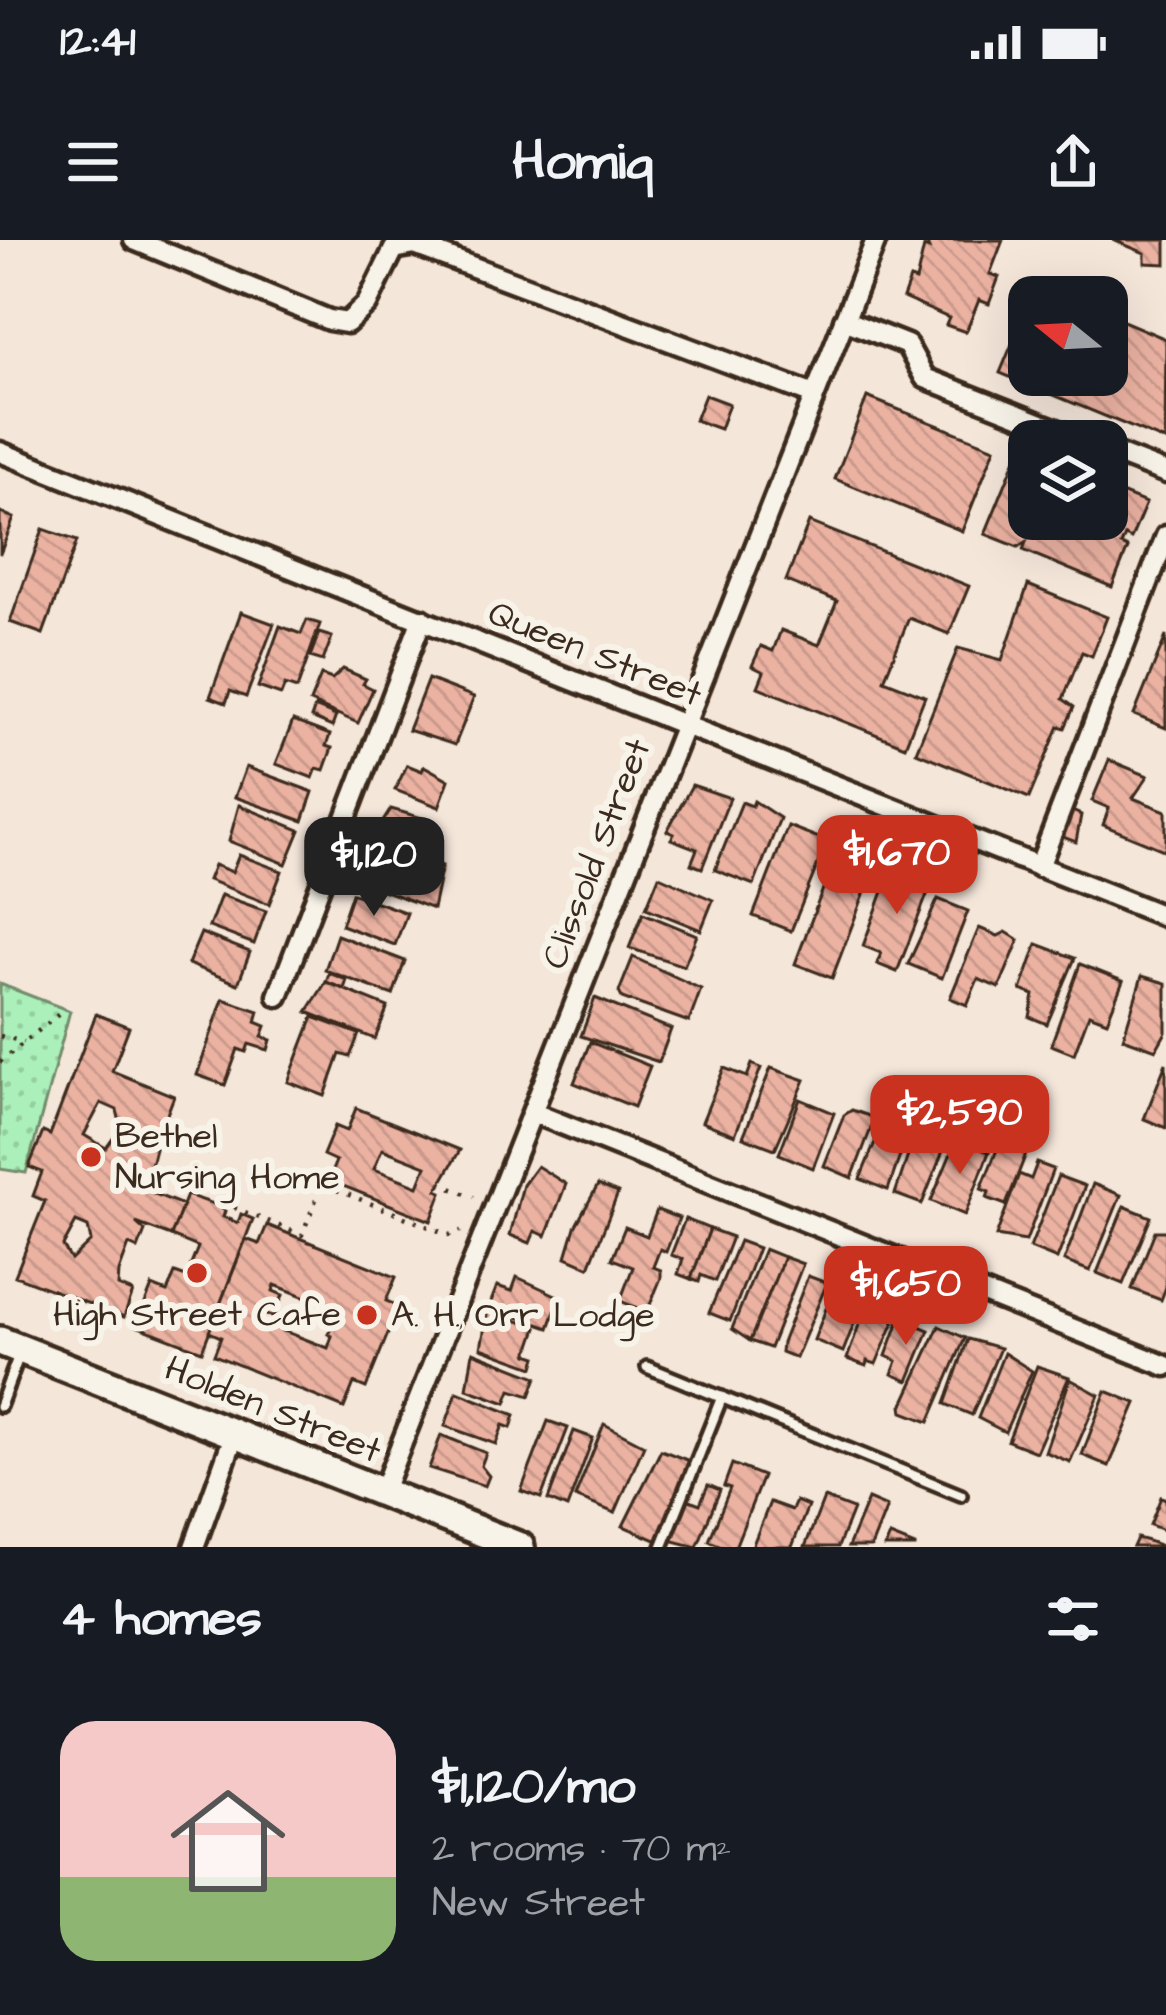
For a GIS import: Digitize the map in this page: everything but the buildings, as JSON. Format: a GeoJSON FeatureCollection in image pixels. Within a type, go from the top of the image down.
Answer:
{"type":"FeatureCollection","features":[{"type":"Feature","properties":{"kind":"street"},"geometry":{"type":"LineString","coordinates":[[134,240],[329,320],[347,323],[367,304],[394,248],[415,244],[814,395]]}},
{"type":"Feature","properties":{"kind":"street","name":"Clissold Street"},"geometry":{"type":"LineString","coordinates":[[382,1493],[876,240]]}},
{"type":"Feature","properties":{"kind":"street"},"geometry":{"type":"LineString","coordinates":[[844,320],[907,345],[925,378],[1031,420]]}},
{"type":"Feature","properties":{"kind":"street","name":"Queen Street"},"geometry":{"type":"LineString","coordinates":[[0,452],[1166,917]]}},
{"type":"Feature","properties":{"kind":"street"},"geometry":{"type":"LineString","coordinates":[[1128,458],[1166,473]]}},
{"type":"Feature","properties":{"kind":"street"},"geometry":{"type":"LineString","coordinates":[[1039,867],[1166,536]]}},
{"type":"Feature","properties":{"kind":"street"},"geometry":{"type":"LineString","coordinates":[[278,996],[422,620]]}},
{"type":"Feature","properties":{"kind":"street"},"geometry":{"type":"LineString","coordinates":[[534,1113],[1166,1366]]}},
{"type":"Feature","properties":{"kind":"street","name":"Holden Street"},"geometry":{"type":"LineString","coordinates":[[11,1345],[520,1547]]}},
{"type":"Feature","properties":{"kind":"street"},"geometry":{"type":"LineString","coordinates":[[194,1547],[235,1433]]}},
{"type":"Feature","properties":{"kind":"lane"},"geometry":{"type":"LineString","coordinates":[[0,1406],[11,1345]]}},
{"type":"Feature","properties":{"kind":"lane"},"geometry":{"type":"LineString","coordinates":[[647,1367],[961,1495]]}},
{"type":"Feature","properties":{"kind":"lane"},"geometry":{"type":"LineString","coordinates":[[662,1547],[722,1397]]}},
{"type":"Feature","properties":{"kind":"path"},"geometry":{"type":"LineString","coordinates":[[0,1062],[59,1014]]}},
{"type":"Feature","properties":{"kind":"path"},"geometry":{"type":"LineString","coordinates":[[0,1036],[25,1042]]}},
{"type":"Feature","properties":{"kind":"path"},"geometry":{"type":"LineString","coordinates":[[230,1220],[235,1208],[302,1234],[322,1184],[449,1235],[456,1229],[467,1233]]}},
{"type":"Feature","properties":{"kind":"path"},"geometry":{"type":"LineString","coordinates":[[440,1184],[480,1200]]}},
{"type":"Feature","properties":{"kind":"path"},"geometry":{"type":"LineString","coordinates":[[170,1374],[181,1343]]}},
{"type":"Feature","properties":{"kind":"green space"},"geometry":{"type":"Polygon","coordinates":[[[0,984],[70,1011],[26,1173],[0,1169],[0,984]]]}},
{"type":"Feature","properties":{"kind":"place","name":"Bethel Nursing Home"},"geometry":{"type":"Point","coordinates":[91,1157]}},
{"type":"Feature","properties":{"kind":"place","name":"High Street Cafe"},"geometry":{"type":"Point","coordinates":[197,1273]}},
{"type":"Feature","properties":{"kind":"place","name":"A. H. Orr Lodge"},"geometry":{"type":"Point","coordinates":[367,1315]}}]}
